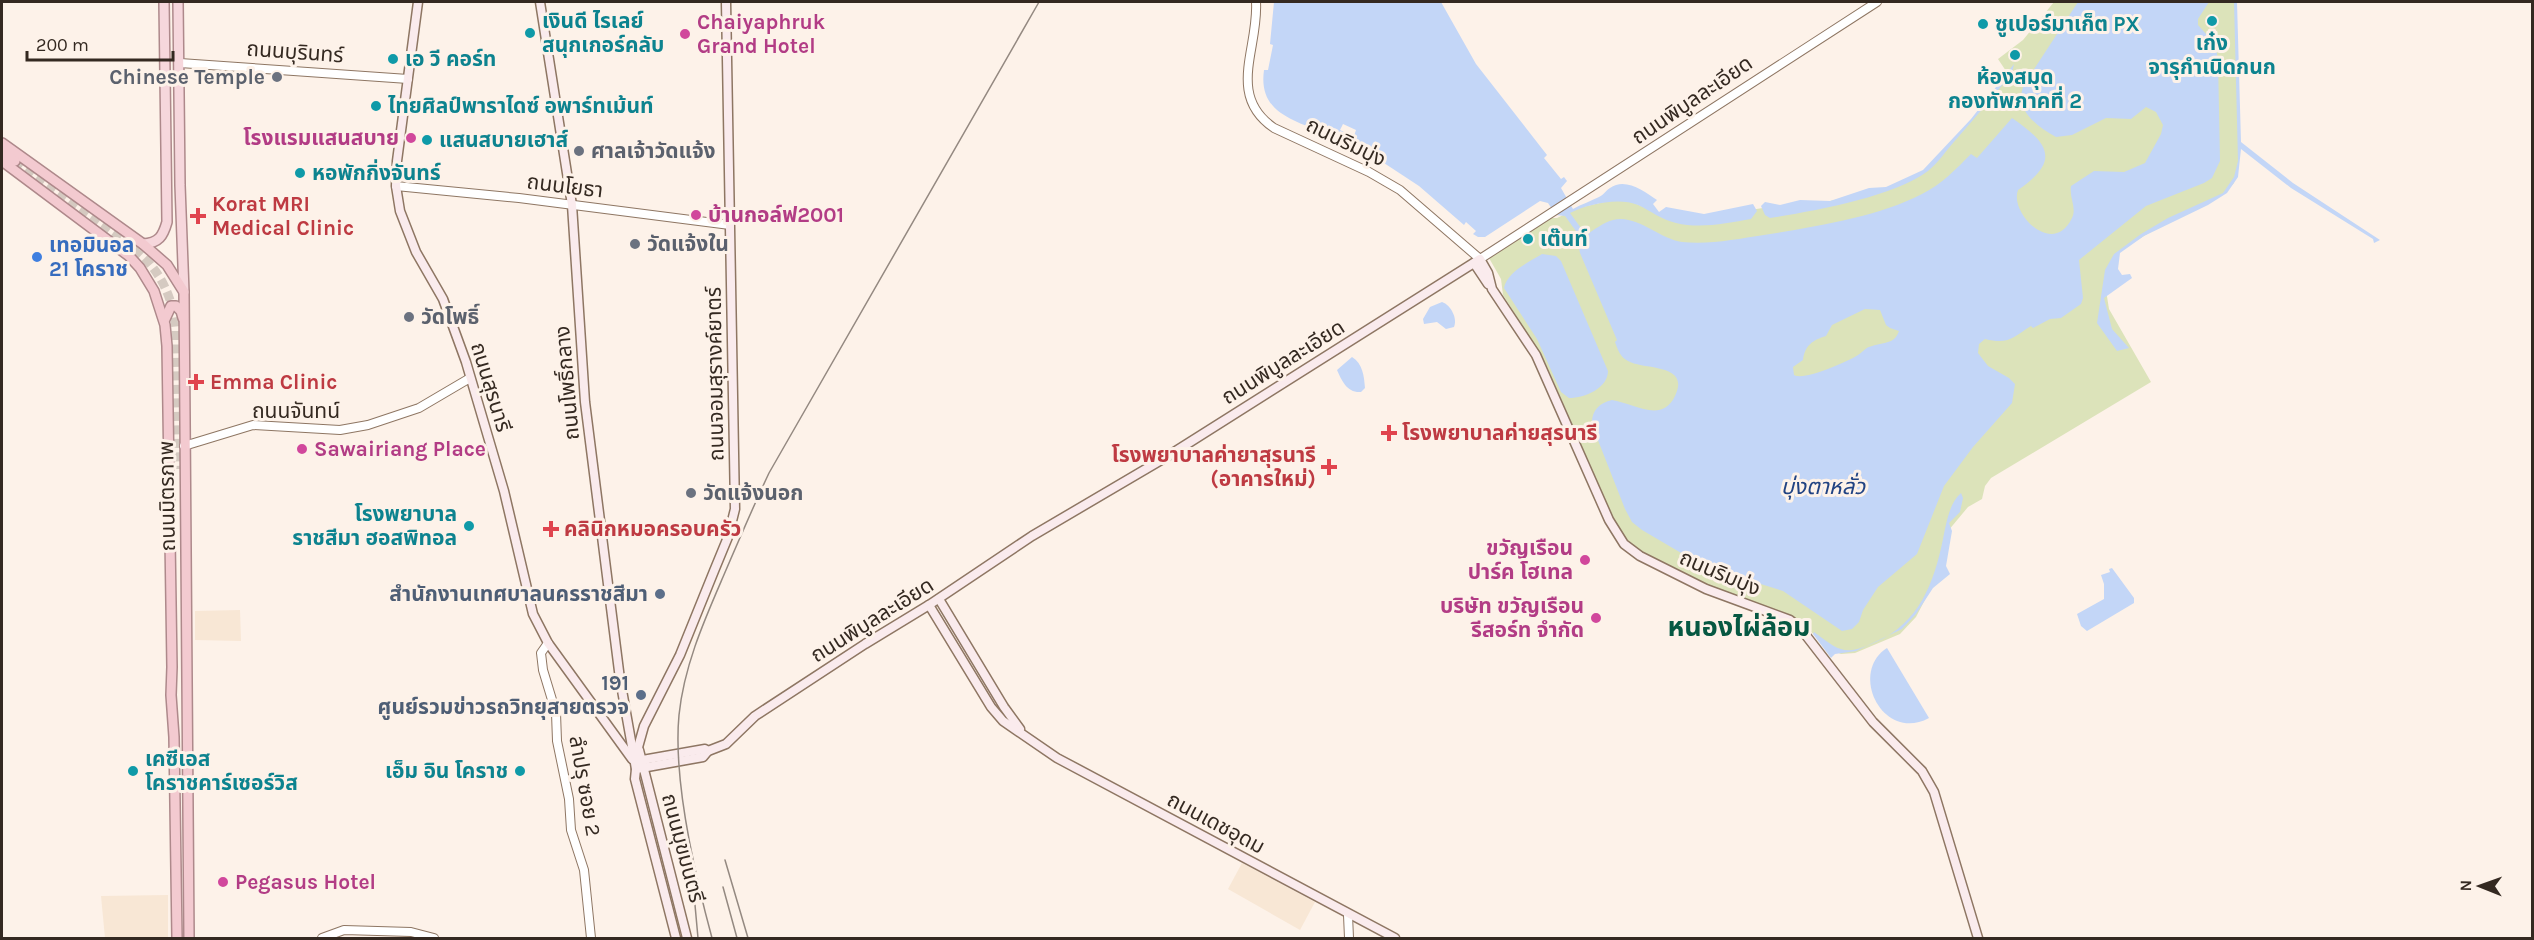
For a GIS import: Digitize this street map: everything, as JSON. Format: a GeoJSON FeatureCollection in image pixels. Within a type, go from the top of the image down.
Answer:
{"type":"FeatureCollection","features":[{"type":"Feature","properties":{"kind":"highway"},"geometry":{"type":"LineString","coordinates":[[2,142],[143,244],[167,265],[184,292]]}},
{"type":"Feature","properties":{"kind":"highway"},"geometry":{"type":"LineString","coordinates":[[2,151],[15,161]]}},
{"type":"Feature","properties":{"kind":"highway","name":"ถนนมิตรภาพ"},"geometry":{"type":"LineString","coordinates":[[2,161],[123,251],[147,278],[160,306],[165,325],[177,939]]}},
{"type":"Feature","properties":{"kind":"highway"},"geometry":{"type":"LineString","coordinates":[[123,251],[134,254],[140,248],[132,236]]}},
{"type":"Feature","properties":{"kind":"highway","name":"ถนนมิตรภาพ"},"geometry":{"type":"LineString","coordinates":[[184,292],[189,939]]}},
{"type":"Feature","properties":{"kind":"highway"},"geometry":{"type":"LineString","coordinates":[[165,325],[168,309],[176,306],[182,311],[184,326]]}},
{"type":"Feature","properties":{"kind":"highway"},"geometry":{"type":"LineString","coordinates":[[178,469],[181,609],[188,668]]}},
{"type":"Feature","properties":{"kind":"main road"},"geometry":{"type":"LineString","coordinates":[[143,244],[155,242],[161,237],[167,222],[164,2]]}},
{"type":"Feature","properties":{"kind":"main road"},"geometry":{"type":"LineString","coordinates":[[178,2],[184,292]]}},
{"type":"Feature","properties":{"kind":"main road","name":"ถนนสุรนารี"},"geometry":{"type":"LineString","coordinates":[[418,2],[396,186],[406,228],[416,252],[443,299],[470,378],[504,491],[533,614],[548,643],[611,734],[638,765]]}},
{"type":"Feature","properties":{"kind":"main road","name":"ถนนโพธิ์กลาง"},"geometry":{"type":"LineString","coordinates":[[540,2],[572,205],[585,402],[628,728],[638,765]]}},
{"type":"Feature","properties":{"kind":"main road","name":"ถนนจอมสุรางค์ยาตร์"},"geometry":{"type":"LineString","coordinates":[[638,765],[638,742],[644,726],[680,655],[728,537],[735,509],[726,2]]}},
{"type":"Feature","properties":{"kind":"main road"},"geometry":{"type":"LineString","coordinates":[[165,63],[180,63]]}},
{"type":"Feature","properties":{"kind":"main road","name":"ถนนริมบุ่ง"},"geometry":{"type":"LineString","coordinates":[[1478,261],[1488,273],[1492,289],[1536,355],[1609,520],[1624,544],[1640,556],[1706,589],[1790,620],[1801,629],[1873,722],[1922,771],[1934,792],[1978,939]]}},
{"type":"Feature","properties":{"kind":"main road","name":"ถนนพิบูลละเอียด"},"geometry":{"type":"LineString","coordinates":[[638,765],[703,757],[708,751],[726,744],[755,716],[939,599],[1032,536],[1168,456],[1478,261]]}},
{"type":"Feature","properties":{"kind":"main road","name":"ถนนเดชอุดม"},"geometry":{"type":"LineString","coordinates":[[939,599],[1004,707],[1024,734]]}},
{"type":"Feature","properties":{"kind":"main road","name":"ถนนเดชอุดม"},"geometry":{"type":"LineString","coordinates":[[929,605],[976,683],[1003,721],[1083,772],[1395,939]]}},
{"type":"Feature","properties":{"kind":"main road"},"geometry":{"type":"LineString","coordinates":[[976,683],[986,678]]}},
{"type":"Feature","properties":{"kind":"main road"},"geometry":{"type":"LineString","coordinates":[[611,734],[623,732],[628,728],[644,726]]}},
{"type":"Feature","properties":{"kind":"main road","name":"ถนนมุขมนตรี"},"geometry":{"type":"LineString","coordinates":[[638,765],[683,917],[687,939]]}},
{"type":"Feature","properties":{"kind":"main road","name":"ถนนมุขมนตรี"},"geometry":{"type":"LineString","coordinates":[[638,765],[634,774],[637,788],[676,939]]}},
{"type":"Feature","properties":{"kind":"main road"},"geometry":{"type":"LineString","coordinates":[[671,920],[683,917]]}},
{"type":"Feature","properties":{"kind":"street","name":"ถนนริมบุ่ง"},"geometry":{"type":"LineString","coordinates":[[1256,2],[1256,28],[1246,85],[1249,99],[1261,118],[1274,128],[1369,172],[1400,190],[1478,261]]}},
{"type":"Feature","properties":{"kind":"street","name":"ถนนพิบูลละเอียด"},"geometry":{"type":"LineString","coordinates":[[1478,261],[1878,2]]}},
{"type":"Feature","properties":{"kind":"street","name":"ถนนบุรินทร์"},"geometry":{"type":"LineString","coordinates":[[180,63],[408,79]]}},
{"type":"Feature","properties":{"kind":"street","name":"ถนนโยธา"},"geometry":{"type":"LineString","coordinates":[[396,186],[730,225]]}},
{"type":"Feature","properties":{"kind":"street","name":"ถนนจันทน์"},"geometry":{"type":"LineString","coordinates":[[184,446],[253,425],[340,430],[368,425],[419,408],[470,378]]}},
{"type":"Feature","properties":{"kind":"street","name":"ลำปรุ ซอย 2"},"geometry":{"type":"LineString","coordinates":[[548,643],[541,653],[543,670],[556,713],[557,741],[569,799],[571,830],[584,870],[591,939]]}},
{"type":"Feature","properties":{"kind":"street"},"geometry":{"type":"LineString","coordinates":[[1348,915],[1349,939]]}},
{"type":"Feature","properties":{"kind":"street"},"geometry":{"type":"LineString","coordinates":[[322,939],[344,930],[411,932],[434,939]]}},
{"type":"Feature","properties":{"kind":"shaded area"},"geometry":{"type":"Polygon","coordinates":[[[240,610],[241,641],[195,640],[195,611],[240,610]]]}},
{"type":"Feature","properties":{"kind":"shaded area"},"geometry":{"type":"Polygon","coordinates":[[[1242,863],[1315,902],[1300,930],[1228,889],[1242,863]]]}},
{"type":"Feature","properties":{"kind":"shaded area"},"geometry":{"type":"Polygon","coordinates":[[[168,895],[168,938],[105,938],[101,896],[168,895]]]}},
{"type":"Feature","properties":{"kind":"green space","name":"บุ่งตาหลั่ว"},"geometry":{"type":"Polygon","coordinates":[[[2054,2],[2236,2],[2239,158],[2234,183],[2224,194],[2174,217],[2120,251],[2105,284],[2109,309],[2151,382],[1991,478],[1985,486],[1982,499],[1968,507],[1948,531],[1929,592],[1916,617],[1900,634],[1855,653],[1841,654],[1831,650],[1791,616],[1698,581],[1650,557],[1618,529],[1545,362],[1503,295],[1501,279],[1489,258],[1551,218],[1557,218],[1578,208],[1613,200],[1627,200],[1677,221],[1763,208],[1769,215],[1887,188],[1927,169],[1961,133],[2008,74],[1998,59],[2023,40],[2054,2]]]}},
{"type":"Feature","properties":{"kind":"water","name":"บุ่งตาหลั่ว"},"geometry":{"type":"Polygon","coordinates":[[[1274,2],[1441,2],[1476,64],[1547,155],[1544,158],[1561,179],[1564,177],[1567,181],[1561,188],[1573,209],[1601,196],[1616,185],[1622,184],[1634,186],[1657,200],[1653,204],[1659,212],[1666,207],[1704,214],[1753,204],[1757,211],[1751,219],[1714,225],[1685,225],[1661,218],[1638,205],[1622,202],[1604,203],[1570,213],[1586,235],[1606,222],[1622,219],[1631,220],[1673,240],[1692,243],[1713,242],[1803,228],[1866,215],[1905,202],[1936,186],[1971,154],[1977,158],[2012,118],[2035,136],[2045,153],[2045,161],[2040,170],[2018,190],[2017,199],[2020,210],[2034,228],[2044,233],[2054,234],[2064,229],[2072,218],[2074,210],[2071,186],[2094,171],[2124,172],[2145,163],[2161,134],[2163,125],[2156,112],[2146,107],[2131,119],[2106,118],[2072,135],[2056,137],[2040,127],[2028,115],[2021,100],[2025,83],[2078,2],[2209,2],[2198,19],[2198,25],[2215,44],[2218,59],[2220,161],[2212,178],[2146,206],[2079,260],[2083,298],[2081,304],[2061,318],[2050,319],[2033,328],[2031,326],[2010,339],[1993,341],[1985,339],[1979,344],[1978,353],[1988,366],[2015,384],[2012,403],[1973,447],[1944,486],[1917,554],[1878,587],[1863,610],[1859,622],[1852,629],[1842,631],[1783,591],[1735,576],[1688,557],[1632,522],[1592,425],[1594,412],[1603,403],[1612,400],[1646,410],[1663,409],[1675,396],[1677,378],[1663,370],[1635,364],[1621,355],[1615,342],[1617,340],[1580,253],[1578,243],[1581,238],[1565,216],[1556,215],[1548,203],[1540,201],[1485,237],[1478,237],[1473,234],[1476,231],[1466,222],[1464,225],[1419,186],[1384,163],[1385,160],[1347,138],[1348,134],[1354,136],[1356,130],[1343,124],[1340,130],[1346,133],[1344,138],[1361,147],[1360,150],[1290,118],[1272,105],[1266,96],[1264,84],[1264,70],[1268,70],[1273,45],[1270,44],[1274,2]],[[1865,309],[1832,325],[1826,336],[1814,341],[1808,347],[1803,360],[1793,367],[1794,375],[1807,375],[1826,370],[1853,358],[1874,345],[1894,339],[1899,331],[1886,325],[1880,310],[1865,309]]]}},
{"type":"Feature","properties":{"kind":"water"},"geometry":{"type":"Polygon","coordinates":[[[2234,2],[2237,2],[2241,142],[2293,183],[2380,240],[2374,243],[2373,239],[2291,188],[2241,149],[2238,177],[2227,193],[2208,205],[2144,236],[2120,253],[2118,269],[2122,275],[2130,274],[2132,278],[2104,298],[2112,329],[2129,348],[2117,351],[2097,323],[2105,270],[2114,254],[2168,218],[2223,193],[2234,177],[2238,161],[2234,2]]]}},
{"type":"Feature","properties":{"kind":"water"},"geometry":{"type":"Polygon","coordinates":[[[2014,64],[2012,73],[1928,171],[1895,188],[1852,202],[1770,218],[1765,215],[1761,206],[1765,202],[1780,205],[1800,200],[1830,201],[1869,188],[1886,187],[1923,170],[1971,119],[2014,64]]]}},
{"type":"Feature","properties":{"kind":"water"},"geometry":{"type":"Polygon","coordinates":[[[1542,254],[1556,256],[1561,261],[1608,371],[1600,387],[1582,396],[1569,398],[1561,392],[1537,339],[1504,288],[1514,272],[1542,254]]]}},
{"type":"Feature","properties":{"kind":"water"},"geometry":{"type":"Polygon","coordinates":[[[1442,302],[1453,313],[1454,327],[1446,329],[1437,322],[1424,324],[1423,319],[1430,307],[1442,302]]]}},
{"type":"Feature","properties":{"kind":"water"},"geometry":{"type":"Polygon","coordinates":[[[1352,357],[1361,367],[1365,388],[1361,392],[1352,391],[1343,382],[1337,370],[1352,357]]]}},
{"type":"Feature","properties":{"kind":"water"},"geometry":{"type":"Polygon","coordinates":[[[1961,493],[1963,498],[1960,512],[1949,523],[1952,531],[1946,566],[1950,574],[1933,588],[1916,614],[1902,629],[1885,637],[1914,613],[1922,600],[1935,571],[1951,508],[1961,493]]]}},
{"type":"Feature","properties":{"kind":"water"},"geometry":{"type":"Polygon","coordinates":[[[2112,568],[2134,598],[2134,603],[2087,631],[2081,626],[2077,614],[2104,599],[2104,584],[2101,575],[2110,572],[2109,569],[2112,568]]]}},
{"type":"Feature","properties":{"kind":"water"},"geometry":{"type":"Polygon","coordinates":[[[1814,632],[1843,650],[1868,645],[1856,651],[1835,654],[1831,658],[1813,634],[1814,632]]]}},
{"type":"Feature","properties":{"kind":"water"},"geometry":{"type":"Polygon","coordinates":[[[1887,648],[1929,718],[1912,723],[1898,721],[1885,713],[1876,702],[1871,688],[1871,673],[1876,659],[1887,648]]]}},
{"type":"Feature","properties":{"kind":"tunnel"},"geometry":{"type":"LineString","coordinates":[[15,161],[138,252],[153,268],[164,286],[169,296],[176,329],[178,469]]}},
{"type":"Feature","properties":{"kind":"railway"},"geometry":{"type":"LineString","coordinates":[[712,938],[687,827],[679,768],[679,715],[685,679],[696,644],[769,473],[1039,2]]}},
{"type":"Feature","properties":{"kind":"railway"},"geometry":{"type":"LineString","coordinates":[[725,860],[748,938]]}},
{"type":"Feature","properties":{"kind":"railway"},"geometry":{"type":"LineString","coordinates":[[723,887],[737,938]]}},
{"type":"Feature","properties":{"kind":"railway"},"geometry":{"type":"LineString","coordinates":[[694,894],[698,938]]}},
{"type":"Feature","properties":{"kind":"place","name":"เก๋ง จารุกำเนิดกนก"},"geometry":{"type":"Point","coordinates":[2212,21]}},
{"type":"Feature","properties":{"kind":"place","name":"ซูเปอร์มาเก็ต PX"},"geometry":{"type":"Point","coordinates":[1983,24]}},
{"type":"Feature","properties":{"kind":"place","name":"เงินดี ไรเลย์ สนุกเกอร์คลับ"},"geometry":{"type":"Point","coordinates":[530,33]}},
{"type":"Feature","properties":{"kind":"place","name":"Chaiyaphruk Grand Hotel"},"geometry":{"type":"Point","coordinates":[685,34]}},
{"type":"Feature","properties":{"kind":"place","name":"ห้องสมุด กองทัพภาคที่ 2"},"geometry":{"type":"Point","coordinates":[2015,55]}},
{"type":"Feature","properties":{"kind":"place","name":"เอ วี คอร์ท"},"geometry":{"type":"Point","coordinates":[393,59]}},
{"type":"Feature","properties":{"kind":"place","name":"Chinese Temple"},"geometry":{"type":"Point","coordinates":[277,77]}},
{"type":"Feature","properties":{"kind":"place","name":"ไทยศิลป์พาราไดซ์ อพาร์ทเม้นท์"},"geometry":{"type":"Point","coordinates":[376,106]}},
{"type":"Feature","properties":{"kind":"place","name":"โรงแรมแสนสบาย"},"geometry":{"type":"Point","coordinates":[411,138]}},
{"type":"Feature","properties":{"kind":"place","name":"แสนสบายเฮาส์"},"geometry":{"type":"Point","coordinates":[427,140]}},
{"type":"Feature","properties":{"kind":"place","name":"ศาลเจ้าวัดแจ้ง"},"geometry":{"type":"Point","coordinates":[579,151]}},
{"type":"Feature","properties":{"kind":"place","name":"หอพักกิ่งจันทร์"},"geometry":{"type":"Point","coordinates":[300,173]}},
{"type":"Feature","properties":{"kind":"place","name":"บ้านกอล์ฟ2001"},"geometry":{"type":"Point","coordinates":[696,215]}},
{"type":"Feature","properties":{"kind":"place","name":"Korat MRI Medical Clinic"},"geometry":{"type":"Point","coordinates":[198,216]}},
{"type":"Feature","properties":{"kind":"place","name":"เต๊นท์"},"geometry":{"type":"Point","coordinates":[1528,239]}},
{"type":"Feature","properties":{"kind":"place","name":"วัดแจ้งใน"},"geometry":{"type":"Point","coordinates":[635,244]}},
{"type":"Feature","properties":{"kind":"place","name":"เทอมินอล 21 โคราช"},"geometry":{"type":"Point","coordinates":[37,257]}},
{"type":"Feature","properties":{"kind":"place","name":"วัดโพธิ์"},"geometry":{"type":"Point","coordinates":[409,317]}},
{"type":"Feature","properties":{"kind":"place","name":"Emma Clinic"},"geometry":{"type":"Point","coordinates":[196,382]}},
{"type":"Feature","properties":{"kind":"place","name":"โรงพยาบาลค่ายสุรนารี"},"geometry":{"type":"Point","coordinates":[1389,433]}},
{"type":"Feature","properties":{"kind":"place","name":"Sawairiang Place"},"geometry":{"type":"Point","coordinates":[302,449]}},
{"type":"Feature","properties":{"kind":"place","name":"โรงพยาบาลค่ายาสุรนารี (อาคารใหม่)"},"geometry":{"type":"Point","coordinates":[1329,467]}},
{"type":"Feature","properties":{"kind":"place","name":"วัดแจ้งนอก"},"geometry":{"type":"Point","coordinates":[691,493]}},
{"type":"Feature","properties":{"kind":"place","name":"โรงพยาบาล ราชสีมา ฮอสพิทอล"},"geometry":{"type":"Point","coordinates":[469,526]}},
{"type":"Feature","properties":{"kind":"place","name":"คลินิกหมอครอบครัว"},"geometry":{"type":"Point","coordinates":[551,529]}},
{"type":"Feature","properties":{"kind":"place","name":"ขวัญเรือน ปาร์ค โฮเทล"},"geometry":{"type":"Point","coordinates":[1585,560]}},
{"type":"Feature","properties":{"kind":"place","name":"สำนักงานเทศบาลนครราชสีมา"},"geometry":{"type":"Point","coordinates":[660,594]}},
{"type":"Feature","properties":{"kind":"place","name":"บริษัท ขวัญเรือน รีสอร์ท จำกัด"},"geometry":{"type":"Point","coordinates":[1596,618]}},
{"type":"Feature","properties":{"kind":"place","name":"191 ศูนย์รวมข่าวรถวิทยุสายตรวจ"},"geometry":{"type":"Point","coordinates":[641,695]}},
{"type":"Feature","properties":{"kind":"place","name":"เคซีเอส โคราชคาร์เซอร์วิส"},"geometry":{"type":"Point","coordinates":[133,771]}},
{"type":"Feature","properties":{"kind":"place","name":"เอ็ม อิน โคราช"},"geometry":{"type":"Point","coordinates":[520,771]}},
{"type":"Feature","properties":{"kind":"place","name":"Pegasus Hotel"},"geometry":{"type":"Point","coordinates":[223,882]}},
{"type":"Feature","properties":{"kind":"district","name":"หนองไผ่ล้อม"},"geometry":{"type":"Point","coordinates":[1739,627]}}]}
